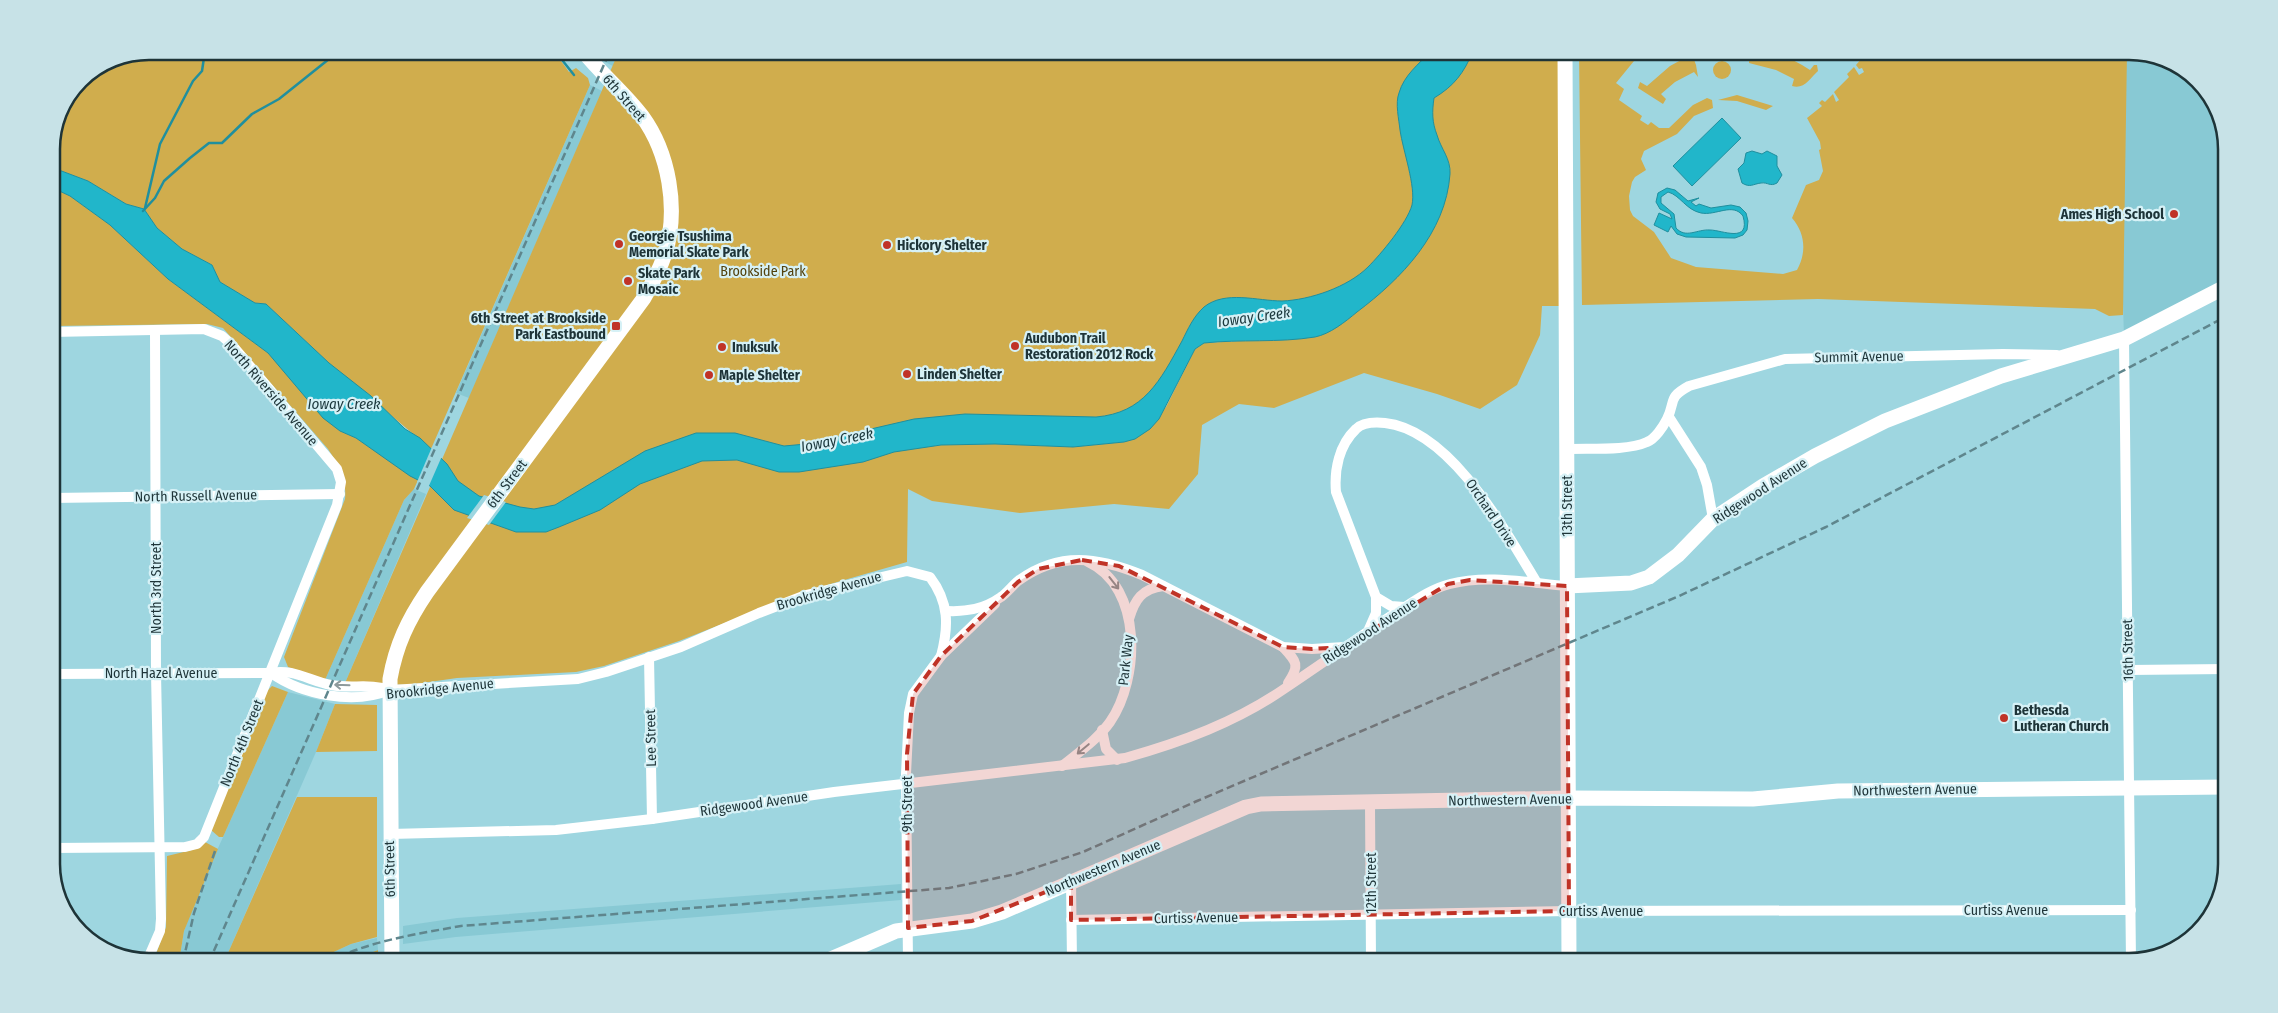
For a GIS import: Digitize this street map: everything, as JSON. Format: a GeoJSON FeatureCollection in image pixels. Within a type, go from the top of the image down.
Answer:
{"type":"FeatureCollection","features":[{"type":"Feature","properties":{"kind":"street","name":"6th Street"},"geometry":{"type":"LineString","coordinates":[[392,953],[390,690],[396,650],[406,625],[427,592],[644,298],[661,264],[669,238],[671,204],[669,183],[659,147],[642,117],[590,60]]}},
{"type":"Feature","properties":{"kind":"street","name":"13th Street"},"geometry":{"type":"LineString","coordinates":[[1565,60],[1569,953]]}},
{"type":"Feature","properties":{"kind":"street","name":"Ridgewood Avenue"},"geometry":{"type":"LineString","coordinates":[[390,834],[556,830],[834,792],[1117,760],[1167,746],[1201,734],[1235,718],[1283,690],[1404,607],[1448,584],[1470,580],[1568,586],[1631,583],[1648,577],[1678,556],[1713,519],[1815,456],[1885,422],[2001,376],[2124,339],[2218,291]]}},
{"type":"Feature","properties":{"kind":"street","name":"North Riverside Avenue"},"geometry":{"type":"LineString","coordinates":[[60,332],[204,329],[222,336],[337,469],[341,482],[340,494]]}},
{"type":"Feature","properties":{"kind":"street","name":"North 3rd Street"},"geometry":{"type":"LineString","coordinates":[[154,330],[159,847]]}},
{"type":"Feature","properties":{"kind":"street","name":"16th Street"},"geometry":{"type":"LineString","coordinates":[[2124,339],[2131,953]]}},
{"type":"Feature","properties":{"kind":"street","name":"Summit Avenue"},"geometry":{"type":"LineString","coordinates":[[1669,417],[1672,400],[1678,392],[1689,386],[1785,359],[1983,354],[2072,355]]}},
{"type":"Feature","properties":{"kind":"street"},"geometry":{"type":"LineString","coordinates":[[1567,449],[1629,446],[1648,442],[1662,428],[1669,417],[1701,467],[1707,485],[1713,519]]}},
{"type":"Feature","properties":{"kind":"street","name":"Orchard Drive"},"geometry":{"type":"LineString","coordinates":[[1369,630],[1376,613],[1376,597],[1339,504],[1334,475],[1345,443],[1360,426],[1378,422],[1402,427],[1415,434],[1450,460],[1469,479],[1537,584]]}},
{"type":"Feature","properties":{"kind":"street","name":"North Russell Avenue"},"geometry":{"type":"LineString","coordinates":[[60,498],[340,494]]}},
{"type":"Feature","properties":{"kind":"street","name":"North 4th Street"},"geometry":{"type":"LineString","coordinates":[[60,848],[190,846],[197,844],[204,837],[340,494]]}},
{"type":"Feature","properties":{"kind":"street","name":"Park Way"},"geometry":{"type":"LineString","coordinates":[[1062,766],[1110,722],[1122,698],[1128,673],[1129,620],[1122,594],[1110,578],[1096,566],[1082,560]]}},
{"type":"Feature","properties":{"kind":"street"},"geometry":{"type":"LineString","coordinates":[[947,611],[965,612],[981,608],[1002,596],[1018,582],[1038,569],[1060,562],[1095,560],[1119,566],[1163,586],[1283,647],[1295,659],[1296,665],[1296,672],[1283,690]]}},
{"type":"Feature","properties":{"kind":"street","name":"Brookridge Avenue"},"geometry":{"type":"LineString","coordinates":[[333,696],[372,696],[390,690],[578,679],[649,658],[806,595],[907,571],[930,577],[943,599],[947,611]]}},
{"type":"Feature","properties":{"kind":"street","name":"Park Way"},"geometry":{"type":"LineString","coordinates":[[1129,620],[1134,602],[1142,593],[1151,588],[1163,586]]}},
{"type":"Feature","properties":{"kind":"street","name":"9th Street"},"geometry":{"type":"LineString","coordinates":[[908,953],[906,784],[909,713],[913,694],[941,656],[1002,596]]}},
{"type":"Feature","properties":{"kind":"street"},"geometry":{"type":"LineString","coordinates":[[1376,597],[1391,606],[1404,607]]}},
{"type":"Feature","properties":{"kind":"street","name":"9th Street"},"geometry":{"type":"LineString","coordinates":[[941,656],[945,642],[947,611]]}},
{"type":"Feature","properties":{"kind":"street"},"geometry":{"type":"LineString","coordinates":[[1283,647],[1312,649],[1344,647]]}},
{"type":"Feature","properties":{"kind":"street","name":"Lee Street"},"geometry":{"type":"LineString","coordinates":[[649,658],[652,818]]}},
{"type":"Feature","properties":{"kind":"street"},"geometry":{"type":"LineString","coordinates":[[2128,670],[2218,669]]}},
{"type":"Feature","properties":{"kind":"street","name":"North Hazel Avenue"},"geometry":{"type":"LineString","coordinates":[[60,674],[270,673],[284,670],[331,685],[376,686],[390,690]]}},
{"type":"Feature","properties":{"kind":"street","name":"North Hazel Avenue"},"geometry":{"type":"LineString","coordinates":[[270,673],[280,680],[333,696]]}},
{"type":"Feature","properties":{"kind":"street"},"geometry":{"type":"LineString","coordinates":[[1102,730],[1103,743],[1117,760]]}},
{"type":"Feature","properties":{"kind":"street","name":"Northwestern Avenue"},"geometry":{"type":"LineString","coordinates":[[845,953],[896,931],[972,920],[1002,912],[1246,806],[1261,804],[1370,804],[1568,798],[1753,798],[1838,791],[2218,787]]}},
{"type":"Feature","properties":{"kind":"street","name":"12th Street"},"geometry":{"type":"LineString","coordinates":[[1370,804],[1371,953]]}},
{"type":"Feature","properties":{"kind":"street"},"geometry":{"type":"LineString","coordinates":[[150,953],[160,931],[159,847]]}},
{"type":"Feature","properties":{"kind":"street"},"geometry":{"type":"LineString","coordinates":[[1071,882],[1072,953]]}},
{"type":"Feature","properties":{"kind":"street","name":"Curtiss Avenue"},"geometry":{"type":"LineString","coordinates":[[1072,920],[1569,911],[2131,910]]}},
{"type":"Feature","properties":{"kind":"highlighted area"},"geometry":{"type":"Polygon","coordinates":[[[1082,560],[1119,566],[1283,647],[1312,649],[1344,647],[1448,584],[1470,580],[1567,586],[1569,911],[1071,920],[1071,882],[972,921],[908,928],[907,754],[913,694],[941,656],[1018,582],[1038,569],[1082,560]]]}},
{"type":"Feature","properties":{"kind":"shaded area"},"geometry":{"type":"Polygon","coordinates":[[[601,60],[615,60],[613,66],[601,60]]]}},
{"type":"Feature","properties":{"kind":"shaded area","name":"Ames High School"},"geometry":{"type":"Polygon","coordinates":[[[2116,60],[2152,63],[2173,72],[2188,82],[2196,90],[2209,110],[2218,143],[2218,291],[2124,339],[2116,60]]]}},
{"type":"Feature","properties":{"kind":"shaded area"},"geometry":{"type":"Polygon","coordinates":[[[590,85],[602,91],[469,398],[456,393],[590,85]]]}},
{"type":"Feature","properties":{"kind":"shaded area"},"geometry":{"type":"Polygon","coordinates":[[[414,489],[426,494],[345,683],[325,680],[404,500],[414,489]]]}},
{"type":"Feature","properties":{"kind":"shaded area"},"geometry":{"type":"Polygon","coordinates":[[[288,692],[335,704],[316,752],[228,953],[180,953],[184,931],[197,895],[288,692]]]}},
{"type":"Feature","properties":{"kind":"shaded area"},"geometry":{"type":"Polygon","coordinates":[[[901,884],[901,900],[456,937],[403,944],[403,926],[457,918],[901,884]]]}},
{"type":"Feature","properties":{"kind":"shaded area"},"geometry":{"type":"Polygon","coordinates":[[[377,938],[378,950],[371,953],[332,953],[351,944],[377,938]]]}},
{"type":"Feature","properties":{"kind":"green space"},"geometry":{"type":"Polygon","coordinates":[[[149,60],[560,60],[569,72],[576,68],[588,78],[590,85],[431,449],[329,363],[266,304],[255,303],[220,282],[212,265],[182,249],[157,228],[144,209],[126,204],[88,181],[60,170],[60,143],[63,126],[69,110],[78,95],[90,82],[105,72],[126,63],[149,60]]]}},
{"type":"Feature","properties":{"kind":"green space","name":"Brookside Park"},"geometry":{"type":"Polygon","coordinates":[[[615,60],[1562,60],[1561,306],[1542,306],[1540,335],[1517,385],[1480,409],[1437,394],[1364,373],[1274,408],[1239,404],[1202,425],[1198,474],[1169,509],[1114,504],[1020,513],[932,501],[908,489],[907,562],[806,591],[679,641],[604,666],[576,672],[457,678],[408,685],[345,683],[615,60]],[[1361,309],[1206,324],[1156,405],[1109,430],[1000,431],[908,449],[941,445],[995,444],[1073,447],[1124,442],[1166,407],[1195,349],[1204,343],[1316,337],[1333,329],[1361,309]]]}},
{"type":"Feature","properties":{"kind":"green space"},"geometry":{"type":"Polygon","coordinates":[[[1579,60],[1635,60],[1616,83],[1624,89],[1619,100],[1642,116],[1640,120],[1648,125],[1651,122],[1659,128],[1669,128],[1693,105],[1707,98],[1712,100],[1713,108],[1694,116],[1677,134],[1644,151],[1641,159],[1646,170],[1635,177],[1632,182],[1629,196],[1630,210],[1633,216],[1654,232],[1671,258],[1696,267],[1783,274],[1797,270],[1803,250],[1800,230],[1792,218],[1806,185],[1819,180],[1823,171],[1819,150],[1821,149],[1820,142],[1807,118],[1822,106],[1819,103],[1822,100],[1825,102],[1833,94],[1836,102],[1839,100],[1834,92],[1849,77],[1847,74],[1854,67],[1859,75],[1864,72],[1862,68],[1859,69],[1856,65],[1860,60],[2127,60],[2123,315],[2109,316],[2095,309],[1818,299],[1582,305],[1579,60]]]}},
{"type":"Feature","properties":{"kind":"green space"},"geometry":{"type":"Polygon","coordinates":[[[1681,60],[1694,60],[1698,77],[1694,72],[1675,82],[1661,94],[1666,99],[1663,104],[1638,88],[1640,82],[1647,86],[1670,66],[1681,60]]]}},
{"type":"Feature","properties":{"kind":"green space"},"geometry":{"type":"Polygon","coordinates":[[[1749,60],[1791,60],[1810,70],[1814,65],[1817,65],[1818,71],[1803,85],[1796,87],[1792,86],[1794,79],[1776,70],[1749,63],[1749,60]]]}},
{"type":"Feature","properties":{"kind":"green space"},"geometry":{"type":"Polygon","coordinates":[[[1718,61],[1726,61],[1731,66],[1729,77],[1718,79],[1713,74],[1713,66],[1718,61]]]}},
{"type":"Feature","properties":{"kind":"green space"},"geometry":{"type":"Polygon","coordinates":[[[1737,95],[1773,106],[1766,110],[1737,101],[1718,100],[1737,95]]]}},
{"type":"Feature","properties":{"kind":"green space"},"geometry":{"type":"Polygon","coordinates":[[[60,191],[70,196],[110,225],[168,279],[268,353],[340,431],[356,438],[418,480],[414,489],[404,500],[325,680],[288,667],[284,657],[345,499],[345,485],[336,461],[328,449],[223,328],[207,324],[60,326],[60,191]]]}},
{"type":"Feature","properties":{"kind":"green space"},"geometry":{"type":"Polygon","coordinates":[[[272,686],[288,692],[223,837],[219,837],[211,830],[266,692],[272,686]]]}},
{"type":"Feature","properties":{"kind":"green space"},"geometry":{"type":"Polygon","coordinates":[[[335,704],[377,705],[377,751],[316,752],[335,704]]]}},
{"type":"Feature","properties":{"kind":"green space"},"geometry":{"type":"Polygon","coordinates":[[[297,797],[377,797],[377,937],[351,944],[332,953],[228,953],[297,797]]]}},
{"type":"Feature","properties":{"kind":"green space"},"geometry":{"type":"Polygon","coordinates":[[[205,842],[218,849],[184,931],[180,953],[156,953],[166,927],[167,856],[192,850],[205,842]]]}},
{"type":"Feature","properties":{"kind":"water","name":"Ioway Creek"},"geometry":{"type":"Polygon","coordinates":[[[1422,60],[1469,60],[1458,78],[1434,98],[1434,126],[1449,164],[1450,174],[1447,196],[1440,216],[1418,253],[1390,285],[1342,324],[1326,333],[1301,339],[1204,343],[1195,349],[1159,419],[1150,429],[1135,439],[1124,442],[1073,447],[995,444],[941,445],[894,452],[863,462],[799,472],[779,472],[737,460],[702,461],[640,484],[600,510],[546,532],[516,532],[454,510],[430,486],[410,476],[356,438],[340,431],[323,418],[268,353],[168,279],[110,225],[70,196],[60,191],[60,170],[88,181],[126,204],[144,209],[157,228],[182,249],[212,265],[220,282],[255,303],[266,304],[329,363],[371,396],[405,429],[420,438],[447,464],[458,481],[479,496],[534,509],[555,505],[645,451],[696,433],[735,433],[784,446],[806,444],[914,419],[965,414],[1096,417],[1127,409],[1139,402],[1158,382],[1194,319],[1204,307],[1212,302],[1232,298],[1282,301],[1316,295],[1350,281],[1368,267],[1380,254],[1405,220],[1412,205],[1413,197],[1409,168],[1400,130],[1397,106],[1401,87],[1422,60]]]}},
{"type":"Feature","properties":{"kind":"water"},"geometry":{"type":"Polygon","coordinates":[[[1722,118],[1741,138],[1692,186],[1673,166],[1722,118]]]}},
{"type":"Feature","properties":{"kind":"water"},"geometry":{"type":"Polygon","coordinates":[[[1752,151],[1762,154],[1767,151],[1777,156],[1777,166],[1782,175],[1777,183],[1773,185],[1761,183],[1749,185],[1742,183],[1738,169],[1744,163],[1746,153],[1752,151]]]}},
{"type":"Feature","properties":{"kind":"water"},"geometry":{"type":"Polygon","coordinates":[[[1667,188],[1675,190],[1688,201],[1699,198],[1691,202],[1696,206],[1699,204],[1711,208],[1731,205],[1740,207],[1746,213],[1748,221],[1747,230],[1743,235],[1735,238],[1686,237],[1677,234],[1671,226],[1668,232],[1654,225],[1659,213],[1672,219],[1670,214],[1660,209],[1656,202],[1658,193],[1667,188]],[[1668,192],[1661,197],[1661,203],[1674,214],[1676,228],[1680,231],[1688,233],[1710,230],[1739,233],[1743,230],[1743,216],[1739,212],[1729,210],[1701,213],[1691,209],[1668,192]]]}},
{"type":"Feature","properties":{"kind":"pier"},"geometry":{"type":"Polygon","coordinates":[[[432,447],[442,456],[428,488],[417,482],[432,447]]]}},
{"type":"Feature","properties":{"kind":"pier"},"geometry":{"type":"Polygon","coordinates":[[[484,495],[506,502],[489,525],[467,518],[484,495]]]}},
{"type":"Feature","properties":{"kind":"waterway"},"geometry":{"type":"LineString","coordinates":[[145,208],[160,144],[193,81],[202,71],[204,60]]}},
{"type":"Feature","properties":{"kind":"waterway"},"geometry":{"type":"LineString","coordinates":[[143,211],[155,198],[164,181],[190,158],[209,143],[222,143],[252,114],[279,99],[328,60]]}},
{"type":"Feature","properties":{"kind":"waterway"},"geometry":{"type":"LineString","coordinates":[[562,60],[574,75]]}},
{"type":"Feature","properties":{"kind":"railway"},"geometry":{"type":"LineString","coordinates":[[213,953],[606,60]]}},
{"type":"Feature","properties":{"kind":"railway"},"geometry":{"type":"LineString","coordinates":[[349,953],[376,943],[461,926],[949,888],[1016,874],[1083,852],[1197,801],[1679,596],[1826,527],[2218,321]]}},
{"type":"Feature","properties":{"kind":"railway"},"geometry":{"type":"LineString","coordinates":[[185,953],[194,913],[215,851]]}},
{"type":"Feature","properties":{"kind":"place","name":"Ames High School"},"geometry":{"type":"Point","coordinates":[2174,214]}},
{"type":"Feature","properties":{"kind":"place","name":"Georgie Tsushima Memorial Skate Park"},"geometry":{"type":"Point","coordinates":[619,244]}},
{"type":"Feature","properties":{"kind":"place","name":"Hickory Shelter"},"geometry":{"type":"Point","coordinates":[887,245]}},
{"type":"Feature","properties":{"kind":"place","name":"Skate Park Mosaic"},"geometry":{"type":"Point","coordinates":[628,281]}},
{"type":"Feature","properties":{"kind":"place","name":"6th Street at Brookside Park Eastbound"},"geometry":{"type":"Point","coordinates":[616,326]}},
{"type":"Feature","properties":{"kind":"place","name":"Audubon Trail Restoration 2012 Rock"},"geometry":{"type":"Point","coordinates":[1015,346]}},
{"type":"Feature","properties":{"kind":"place","name":"Inuksuk"},"geometry":{"type":"Point","coordinates":[722,347]}},
{"type":"Feature","properties":{"kind":"place","name":"Linden Shelter"},"geometry":{"type":"Point","coordinates":[907,374]}},
{"type":"Feature","properties":{"kind":"place","name":"Maple Shelter"},"geometry":{"type":"Point","coordinates":[709,375]}},
{"type":"Feature","properties":{"kind":"place","name":"Bethesda Lutheran Church"},"geometry":{"type":"Point","coordinates":[2004,718]}}]}
